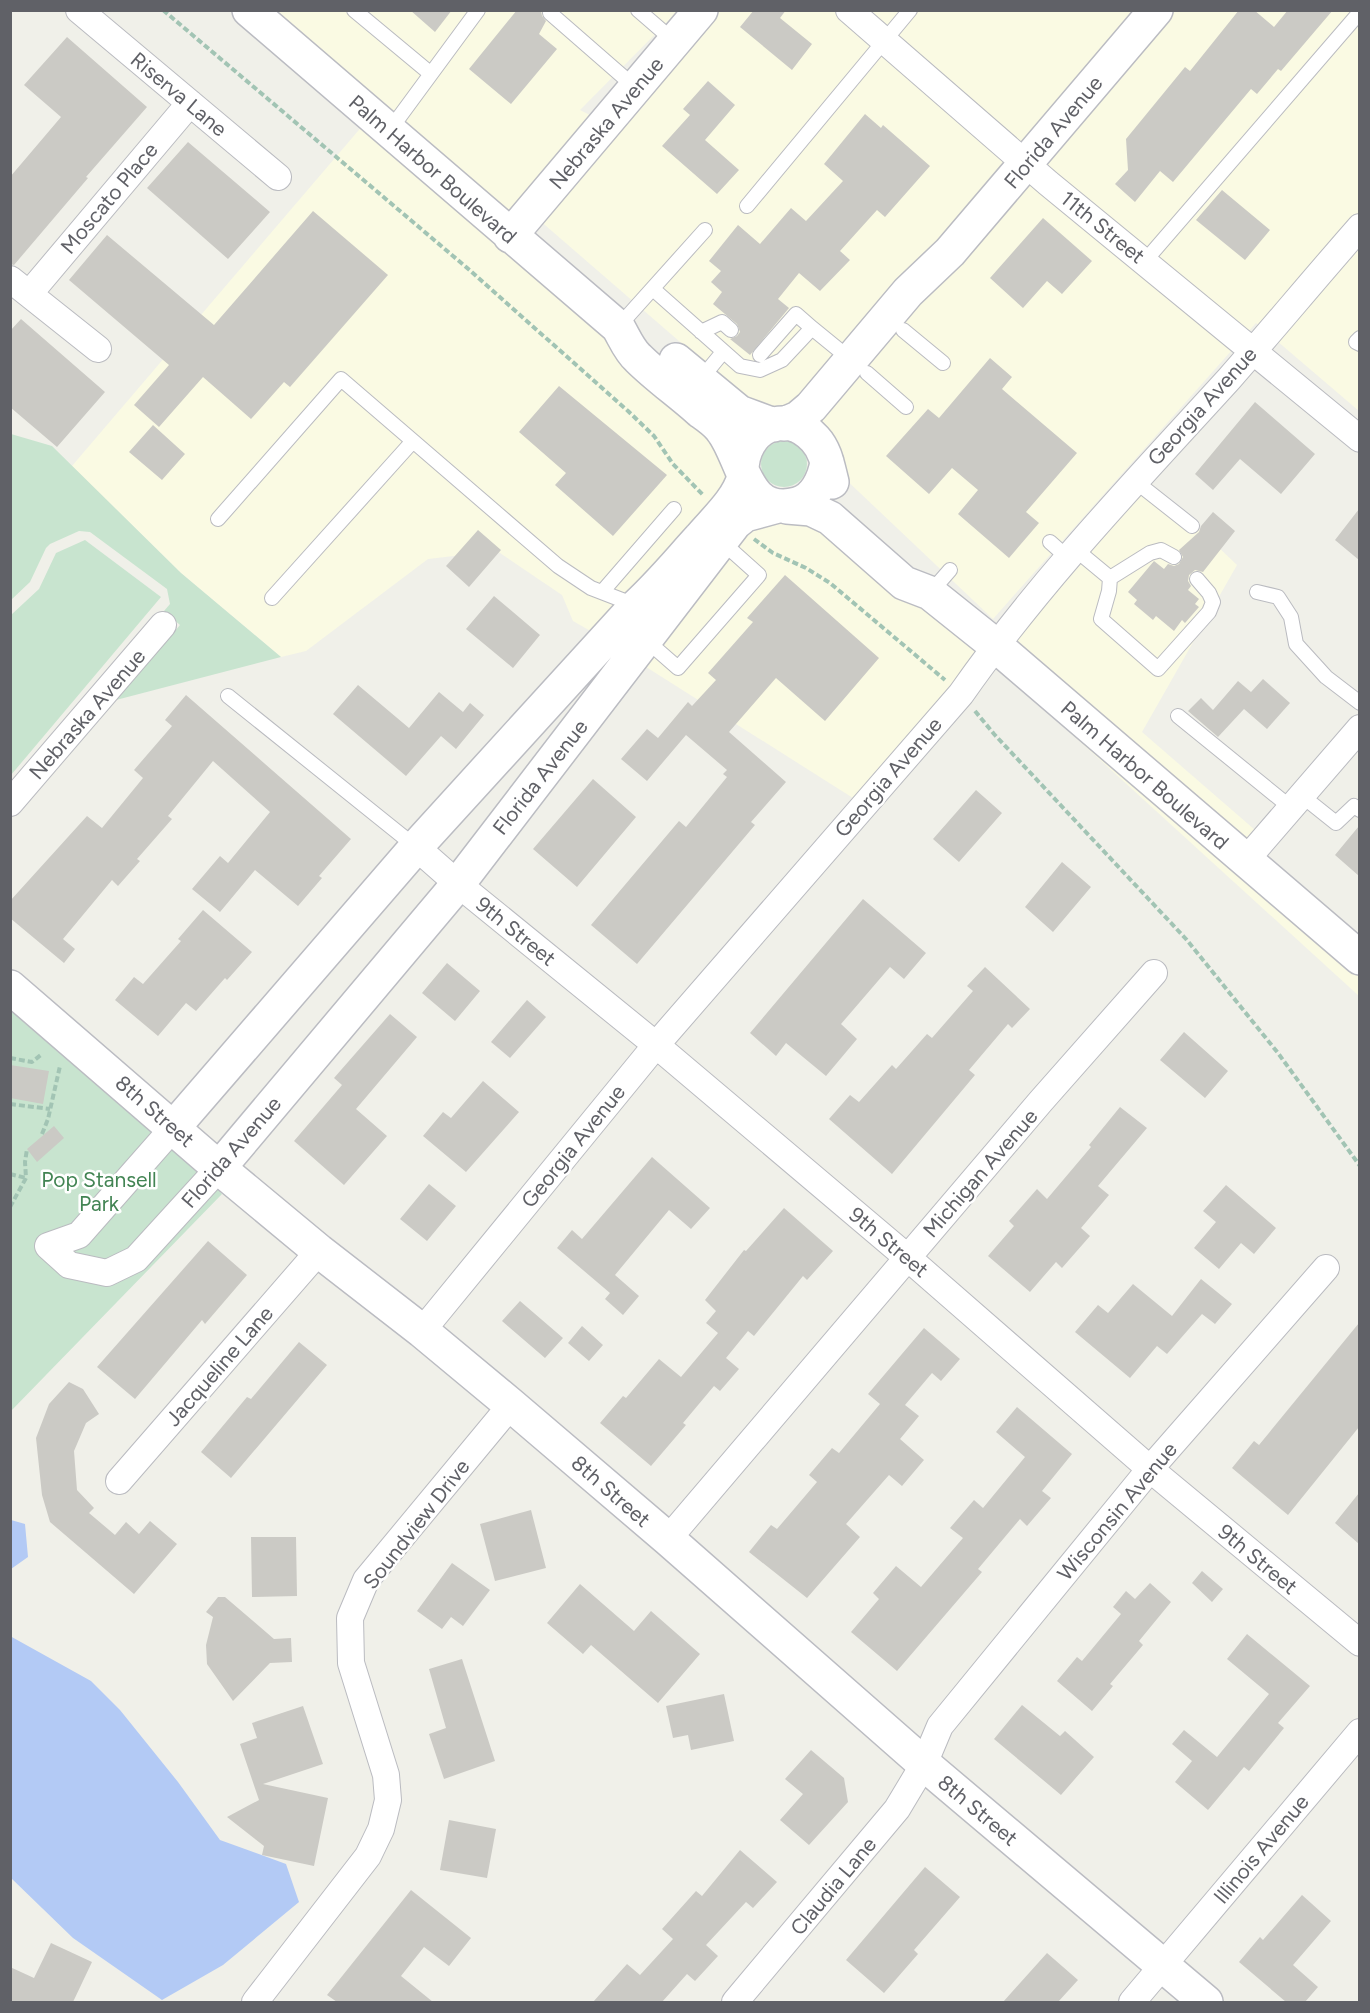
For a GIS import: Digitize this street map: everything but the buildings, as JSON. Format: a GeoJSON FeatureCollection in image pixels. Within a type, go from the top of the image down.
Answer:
{"type":"FeatureCollection","features":[{"type":"Feature","properties":{"kind":"street","name":"Riserva Lane"},"geometry":{"type":"LineString","coordinates":[[79,10],[278,177]]}},
{"type":"Feature","properties":{"kind":"street","name":"Nebraska Avenue"},"geometry":{"type":"LineString","coordinates":[[510,236],[701,10]]}},
{"type":"Feature","properties":{"kind":"street","name":"11th Street"},"geometry":{"type":"LineString","coordinates":[[849,10],[1026,164],[1359,439]]}},
{"type":"Feature","properties":{"kind":"street","name":"Florida Avenue"},"geometry":{"type":"LineString","coordinates":[[825,456],[824,434],[828,423],[859,366],[908,292],[950,252],[1156,10]]}},
{"type":"Feature","properties":{"kind":"street","name":"Palm Harbor Boulevard"},"geometry":{"type":"LineString","coordinates":[[255,12],[389,131],[618,327],[636,356],[721,428],[743,474]]}},
{"type":"Feature","properties":{"kind":"street","name":"Moscato Place"},"geometry":{"type":"LineString","coordinates":[[20,286],[190,103]]}},
{"type":"Feature","properties":{"kind":"street","name":"Georgia Avenue"},"geometry":{"type":"LineString","coordinates":[[422,1331],[656,1045],[961,693],[1065,550],[1136,481],[1352,240]]}},
{"type":"Feature","properties":{"kind":"street","name":"Florida Avenue"},"geometry":{"type":"LineString","coordinates":[[779,424],[798,418],[903,330],[950,252]]}},
{"type":"Feature","properties":{"kind":"street"},"geometry":{"type":"LineString","coordinates":[[20,286],[98,349]]}},
{"type":"Feature","properties":{"kind":"street","name":"Palm Harbor Boulevard"},"geometry":{"type":"LineString","coordinates":[[618,327],[649,338],[739,412],[779,424]]}},
{"type":"Feature","properties":{"kind":"street"},"geometry":{"type":"LineString","coordinates":[[779,424],[791,424],[804,429],[816,441],[825,456],[822,480],[814,493],[803,502],[782,506],[755,493],[743,474],[744,452],[751,437],[765,428],[779,424]]}},
{"type":"Feature","properties":{"kind":"street","name":"Palm Harbor Boulevard"},"geometry":{"type":"LineString","coordinates":[[825,456],[832,484],[842,501],[916,567],[940,581],[995,645],[1359,958]]}},
{"type":"Feature","properties":{"kind":"street","name":"Florida Avenue"},"geometry":{"type":"LineString","coordinates":[[743,474],[726,526],[646,640],[458,884],[219,1168],[136,1259],[107,1273],[69,1265],[48,1246],[79,1235],[106,1206],[416,847],[637,606],[726,526],[745,515],[782,506]]}},
{"type":"Feature","properties":{"kind":"street","name":"Palm Harbor Boulevard"},"geometry":{"type":"LineString","coordinates":[[782,506],[811,509],[830,518],[904,583],[940,581]]}},
{"type":"Feature","properties":{"kind":"street","name":"Nebraska Avenue"},"geometry":{"type":"LineString","coordinates":[[10,803],[163,625]]}},
{"type":"Feature","properties":{"kind":"street"},"geometry":{"type":"LineString","coordinates":[[1245,861],[1359,728]]}},
{"type":"Feature","properties":{"kind":"street","name":"9th Street"},"geometry":{"type":"LineString","coordinates":[[416,847],[908,1257],[1150,1469],[1359,1643]]}},
{"type":"Feature","properties":{"kind":"street","name":"Michigan Avenue"},"geometry":{"type":"LineString","coordinates":[[668,1539],[1154,973]]}},
{"type":"Feature","properties":{"kind":"street","name":"8th Street"},"geometry":{"type":"LineString","coordinates":[[10,987],[219,1168],[511,1405],[668,1539],[924,1764],[1206,2002]]}},
{"type":"Feature","properties":{"kind":"street","name":"Jacqueline Lane"},"geometry":{"type":"LineString","coordinates":[[119,1482],[319,1251]]}},
{"type":"Feature","properties":{"kind":"street","name":"Wisconsin Avenue"},"geometry":{"type":"LineString","coordinates":[[924,1764],[940,1726],[1150,1469],[1326,1268]]}},
{"type":"Feature","properties":{"kind":"street","name":"Soundview Drive"},"geometry":{"type":"LineString","coordinates":[[255,2002],[368,1856],[381,1829],[388,1800],[386,1775],[351,1663],[350,1618],[366,1580],[511,1405]]}},
{"type":"Feature","properties":{"kind":"street","name":"Illinois Avenue"},"geometry":{"type":"LineString","coordinates":[[1132,2002],[1359,1732]]}},
{"type":"Feature","properties":{"kind":"street","name":"Claudia Lane"},"geometry":{"type":"LineString","coordinates":[[735,2002],[897,1809],[924,1764]]}},
{"type":"Feature","properties":{"kind":"lane"},"geometry":{"type":"LineString","coordinates":[[354,10],[431,75]]}},
{"type":"Feature","properties":{"kind":"lane"},"geometry":{"type":"LineString","coordinates":[[389,131],[478,10]]}},
{"type":"Feature","properties":{"kind":"lane"},"geometry":{"type":"LineString","coordinates":[[638,10],[675,42]]}},
{"type":"Feature","properties":{"kind":"lane"},"geometry":{"type":"LineString","coordinates":[[747,206],[910,10]]}},
{"type":"Feature","properties":{"kind":"lane"},"geometry":{"type":"LineString","coordinates":[[1145,261],[1359,12]]}},
{"type":"Feature","properties":{"kind":"lane"},"geometry":{"type":"LineString","coordinates":[[550,13],[636,88]]}},
{"type":"Feature","properties":{"kind":"lane"},"geometry":{"type":"LineString","coordinates":[[618,327],[705,230]]}},
{"type":"Feature","properties":{"kind":"lane"},"geometry":{"type":"LineString","coordinates":[[653,289],[740,366],[760,370],[782,360],[812,328]]}},
{"type":"Feature","properties":{"kind":"lane"},"geometry":{"type":"LineString","coordinates":[[772,365],[757,352],[796,314],[906,407]]}},
{"type":"Feature","properties":{"kind":"lane"},"geometry":{"type":"LineString","coordinates":[[701,332],[722,322],[731,330]]}},
{"type":"Feature","properties":{"kind":"lane"},"geometry":{"type":"LineString","coordinates":[[903,330],[943,363]]}},
{"type":"Feature","properties":{"kind":"lane"},"geometry":{"type":"LineString","coordinates":[[1359,338],[1356,342],[1359,344]]}},
{"type":"Feature","properties":{"kind":"lane"},"geometry":{"type":"LineString","coordinates":[[700,380],[723,352]]}},
{"type":"Feature","properties":{"kind":"lane"},"geometry":{"type":"LineString","coordinates":[[218,519],[341,379],[558,566],[591,588],[637,606]]}},
{"type":"Feature","properties":{"kind":"lane"},"geometry":{"type":"LineString","coordinates":[[272,598],[413,441]]}},
{"type":"Feature","properties":{"kind":"lane"},"geometry":{"type":"LineString","coordinates":[[1136,481],[1192,526]]}},
{"type":"Feature","properties":{"kind":"lane"},"geometry":{"type":"LineString","coordinates":[[602,592],[674,508]]}},
{"type":"Feature","properties":{"kind":"lane"},"geometry":{"type":"LineString","coordinates":[[646,640],[678,668],[759,575],[726,526]]}},
{"type":"Feature","properties":{"kind":"lane"},"geometry":{"type":"LineString","coordinates":[[1065,550],[1110,578]]}},
{"type":"Feature","properties":{"kind":"lane"},"geometry":{"type":"LineString","coordinates":[[1110,578],[1150,553],[1161,550],[1174,557]]}},
{"type":"Feature","properties":{"kind":"lane"},"geometry":{"type":"LineString","coordinates":[[1110,578],[1109,591],[1101,619],[1158,669],[1209,612],[1213,602],[1209,593],[1197,579]]}},
{"type":"Feature","properties":{"kind":"lane"},"geometry":{"type":"LineString","coordinates":[[1257,592],[1278,597],[1291,617],[1296,644],[1326,677],[1359,703]]}},
{"type":"Feature","properties":{"kind":"lane"},"geometry":{"type":"LineString","coordinates":[[228,696],[416,847]]}},
{"type":"Feature","properties":{"kind":"lane"},"geometry":{"type":"LineString","coordinates":[[1178,716],[1296,801],[1336,823],[1354,806],[1359,810]]}},
{"type":"Feature","properties":{"kind":"path"},"geometry":{"type":"LineString","coordinates":[[163,10],[466,267],[628,411],[654,436],[674,464],[726,526],[830,583],[961,693],[993,734],[1186,939],[1278,1053],[1359,1166]]}},
{"type":"Feature","properties":{"kind":"path"},"geometry":{"type":"LineString","coordinates":[[10,1058],[32,1062],[42,1054]]}},
{"type":"Feature","properties":{"kind":"path"},"geometry":{"type":"LineString","coordinates":[[42,1134],[60,1065]]}},
{"type":"Feature","properties":{"kind":"path"},"geometry":{"type":"LineString","coordinates":[[10,1104],[50,1109]]}},
{"type":"Feature","properties":{"kind":"path"},"geometry":{"type":"LineString","coordinates":[[10,1207],[26,1178],[27,1149]]}},
{"type":"Feature","properties":{"kind":"path"},"geometry":{"type":"LineString","coordinates":[[10,1174],[26,1178]]}},
{"type":"Feature","properties":{"kind":"shaded area"},"geometry":{"type":"Polygon","coordinates":[[[277,10],[678,11],[580,110],[594,117],[508,219],[273,16],[277,10]]]}},
{"type":"Feature","properties":{"kind":"shaded area"},"geometry":{"type":"Polygon","coordinates":[[[714,11],[1359,11],[1359,411],[1256,323],[993,619],[840,474],[761,412],[538,219],[714,11]]]}},
{"type":"Feature","properties":{"kind":"shaded area"},"geometry":{"type":"Polygon","coordinates":[[[364,124],[604,330],[712,435],[730,481],[594,633],[573,621],[562,595],[497,551],[428,559],[306,651],[281,657],[181,573],[72,466],[364,124]]]}},
{"type":"Feature","properties":{"kind":"shaded area"},"geometry":{"type":"Polygon","coordinates":[[[1151,483],[1237,565],[1142,732],[1255,830],[1243,844],[1011,645],[1151,483]]]}},
{"type":"Feature","properties":{"kind":"shaded area"},"geometry":{"type":"Polygon","coordinates":[[[764,521],[809,521],[923,602],[979,646],[951,686],[853,798],[643,665],[744,532],[764,521]]]}},
{"type":"Feature","properties":{"kind":"shaded area"},"geometry":{"type":"Polygon","coordinates":[[[996,665],[1359,973],[1359,996],[996,665]]]}},
{"type":"Feature","properties":{"kind":"green space"},"geometry":{"type":"Polygon","coordinates":[[[11,434],[52,446],[181,573],[281,657],[116,700],[180,625],[164,611],[170,604],[167,589],[90,532],[79,531],[46,548],[30,582],[11,600],[11,434]]]}},
{"type":"Feature","properties":{"kind":"green space"},"geometry":{"type":"Polygon","coordinates":[[[784,441],[800,448],[807,464],[800,480],[784,487],[768,480],[761,464],[768,448],[784,441]]]}},
{"type":"Feature","properties":{"kind":"green space"},"geometry":{"type":"Polygon","coordinates":[[[85,540],[161,597],[11,775],[11,615],[39,589],[56,553],[85,540]]]}},
{"type":"Feature","properties":{"kind":"green space","name":"Pop Stansell Park"},"geometry":{"type":"Polygon","coordinates":[[[11,1000],[161,1127],[222,1194],[11,1411],[11,1000]]]}},
{"type":"Feature","properties":{"kind":"water"},"geometry":{"type":"Polygon","coordinates":[[[11,1520],[25,1524],[28,1557],[11,1569],[11,1520]]]}},
{"type":"Feature","properties":{"kind":"water"},"geometry":{"type":"Polygon","coordinates":[[[10,1636],[91,1681],[120,1710],[178,1782],[220,1840],[286,1864],[299,1902],[223,1965],[162,2000],[73,1938],[11,1878],[10,1636]]]}}]}
